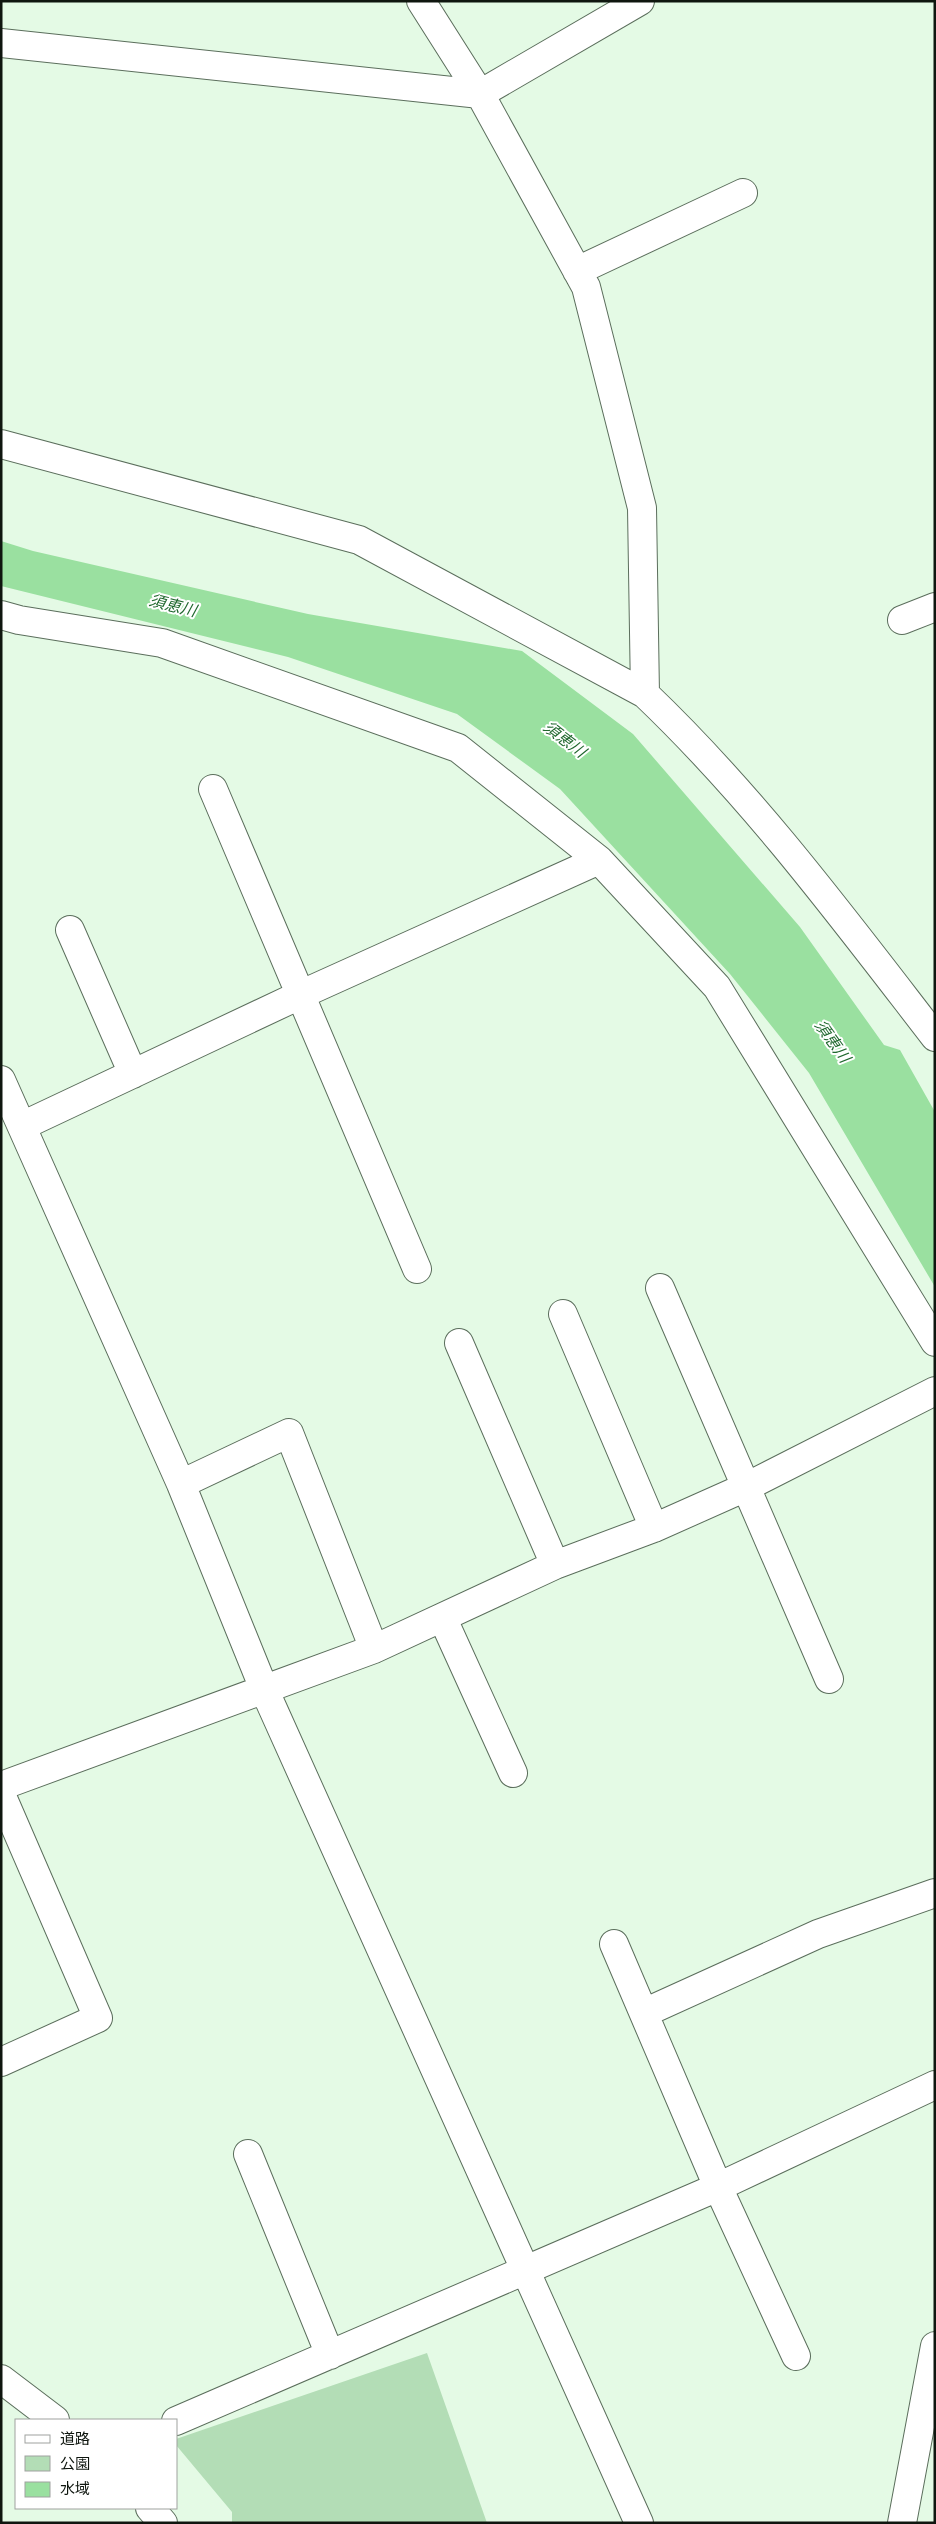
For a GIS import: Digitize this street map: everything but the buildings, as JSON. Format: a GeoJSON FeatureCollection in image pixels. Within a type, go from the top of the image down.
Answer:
{"type":"FeatureCollection","features":[{"type":"Feature","properties":{"kind":"street"},"geometry":{"type":"LineString","coordinates":[[421,1],[480,94],[586,287],[642,508],[644,694]]}},
{"type":"Feature","properties":{"kind":"street"},"geometry":{"type":"LineString","coordinates":[[1,43],[480,94],[640,1]]}},
{"type":"Feature","properties":{"kind":"street"},"geometry":{"type":"LineString","coordinates":[[577,271],[743,194]]}},
{"type":"Feature","properties":{"kind":"street"},"geometry":{"type":"LineString","coordinates":[[1,444],[359,540],[644,694],[682,730],[780,838],[935,1037]]}},
{"type":"Feature","properties":{"kind":"street"},"geometry":{"type":"LineString","coordinates":[[902,620],[935,607]]}},
{"type":"Feature","properties":{"kind":"street"},"geometry":{"type":"LineString","coordinates":[[1,615],[19,620],[162,643],[458,748],[599,860],[717,987],[935,1342]]}},
{"type":"Feature","properties":{"kind":"street"},"geometry":{"type":"LineString","coordinates":[[213,789],[302,994],[417,1269]]}},
{"type":"Feature","properties":{"kind":"street"},"geometry":{"type":"LineString","coordinates":[[22,1126],[302,994],[599,860]]}},
{"type":"Feature","properties":{"kind":"street"},"geometry":{"type":"LineString","coordinates":[[70,930],[133,1074]]}},
{"type":"Feature","properties":{"kind":"street"},"geometry":{"type":"LineString","coordinates":[[1,1080],[181,1484],[264,1690],[640,2523]]}},
{"type":"Feature","properties":{"kind":"street"},"geometry":{"type":"LineString","coordinates":[[660,1288],[829,1679]]}},
{"type":"Feature","properties":{"kind":"street"},"geometry":{"type":"LineString","coordinates":[[563,1314],[654,1528]]}},
{"type":"Feature","properties":{"kind":"street"},"geometry":{"type":"LineString","coordinates":[[459,1343],[555,1565]]}},
{"type":"Feature","properties":{"kind":"street"},"geometry":{"type":"LineString","coordinates":[[1,1786],[374,1649],[443,1619],[555,1565],[654,1528],[746,1487],[935,1391]]}},
{"type":"Feature","properties":{"kind":"street"},"geometry":{"type":"LineString","coordinates":[[181,1484],[289,1433],[374,1649]]}},
{"type":"Feature","properties":{"kind":"street"},"geometry":{"type":"LineString","coordinates":[[443,1619],[513,1773]]}},
{"type":"Feature","properties":{"kind":"street"},"geometry":{"type":"LineString","coordinates":[[1,1794],[98,2018],[1,2062]]}},
{"type":"Feature","properties":{"kind":"street"},"geometry":{"type":"LineString","coordinates":[[644,2013],[818,1934],[935,1893]]}},
{"type":"Feature","properties":{"kind":"street"},"geometry":{"type":"LineString","coordinates":[[614,1944],[718,2187],[796,2356]]}},
{"type":"Feature","properties":{"kind":"street"},"geometry":{"type":"LineString","coordinates":[[178,2420],[718,2187],[935,2085]]}},
{"type":"Feature","properties":{"kind":"street"},"geometry":{"type":"LineString","coordinates":[[248,2154],[330,2355]]}},
{"type":"Feature","properties":{"kind":"street"},"geometry":{"type":"LineString","coordinates":[[902,2523],[935,2346]]}},
{"type":"Feature","properties":{"kind":"street"},"geometry":{"type":"LineString","coordinates":[[1,2379],[54,2419]]}},
{"type":"Feature","properties":{"kind":"street"},"geometry":{"type":"LineString","coordinates":[[151,2509],[163,2523]]}},
{"type":"Feature","properties":{"kind":"green space"},"geometry":{"type":"Polygon","coordinates":[[[427,2353],[487,2523],[232,2523],[232,2512],[178,2447],[178,2438],[427,2353]]]}},
{"type":"Feature","properties":{"kind":"water","name":"須恵川"},"geometry":{"type":"Polygon","coordinates":[[[1,541],[33,551],[308,614],[522,651],[633,734],[800,927],[884,1045],[900,1050],[935,1112],[935,1287],[809,1073],[730,974],[560,789],[457,714],[288,657],[1,586],[1,541]]]}}]}
